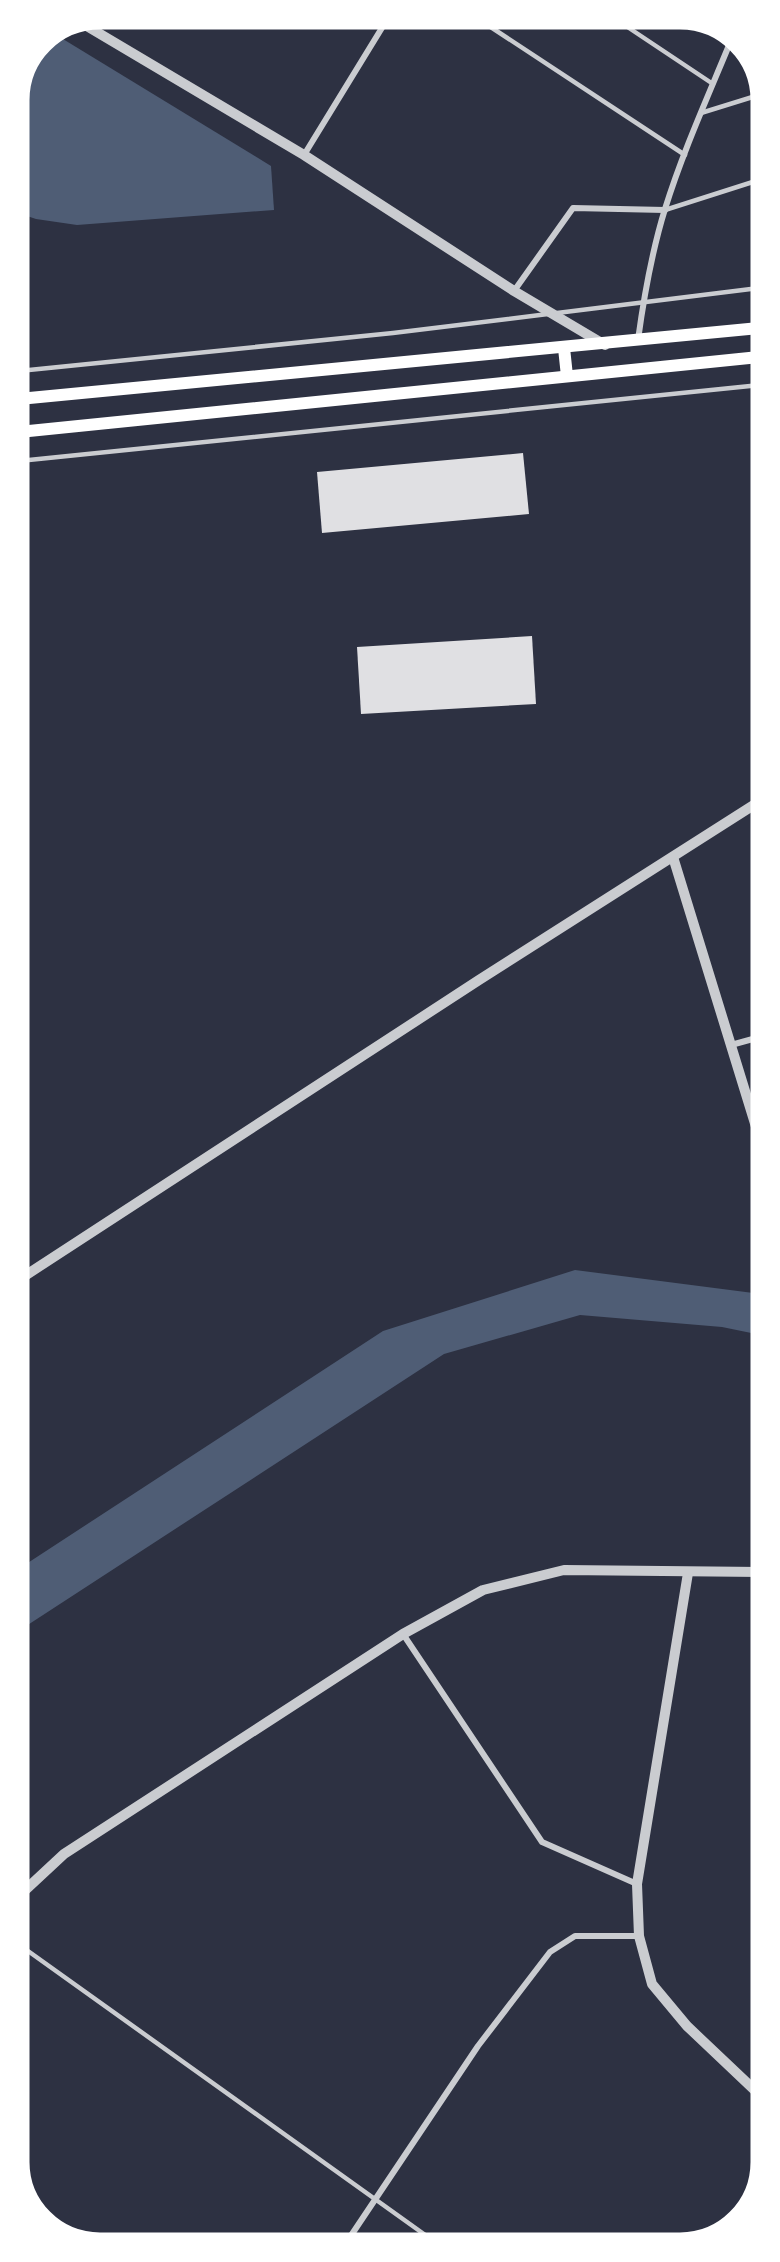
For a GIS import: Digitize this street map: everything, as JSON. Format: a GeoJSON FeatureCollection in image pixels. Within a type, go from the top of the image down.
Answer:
{"type":"FeatureCollection","features":[{"type":"Feature","properties":{"kind":"main road"},"geometry":{"type":"LineString","coordinates":[[28,398],[605,345],[752,329]]}},
{"type":"Feature","properties":{"kind":"main road"},"geometry":{"type":"LineString","coordinates":[[564,348],[567,376]]}},
{"type":"Feature","properties":{"kind":"main road"},"geometry":{"type":"LineString","coordinates":[[28,431],[752,358]]}},
{"type":"Feature","properties":{"kind":"street"},"geometry":{"type":"LineString","coordinates":[[304,155],[382,28]]}},
{"type":"Feature","properties":{"kind":"street"},"geometry":{"type":"LineString","coordinates":[[93,29],[304,155],[514,291],[605,345]]}},
{"type":"Feature","properties":{"kind":"street"},"geometry":{"type":"LineString","coordinates":[[638,341],[664,210],[728,47]]}},
{"type":"Feature","properties":{"kind":"street"},"geometry":{"type":"LineString","coordinates":[[514,291],[573,208],[664,210]]}},
{"type":"Feature","properties":{"kind":"street"},"geometry":{"type":"LineString","coordinates":[[28,1274],[479,980],[752,806]]}},
{"type":"Feature","properties":{"kind":"street"},"geometry":{"type":"LineString","coordinates":[[673,857],[752,1116]]}},
{"type":"Feature","properties":{"kind":"street"},"geometry":{"type":"LineString","coordinates":[[731,1045],[752,1039]]}},
{"type":"Feature","properties":{"kind":"street"},"geometry":{"type":"LineString","coordinates":[[28,1887],[64,1854],[403,1634],[483,1590],[564,1570],[752,1572]]}},
{"type":"Feature","properties":{"kind":"street"},"geometry":{"type":"LineString","coordinates":[[688,1573],[637,1884],[639,1936],[652,1984],[687,2026],[752,2088]]}},
{"type":"Feature","properties":{"kind":"street"},"geometry":{"type":"LineString","coordinates":[[403,1634],[542,1842],[637,1884]]}},
{"type":"Feature","properties":{"kind":"street"},"geometry":{"type":"LineString","coordinates":[[353,2233],[478,2046],[550,1952],[575,1936],[639,1936]]}},
{"type":"Feature","properties":{"kind":"lane"},"geometry":{"type":"LineString","coordinates":[[493,29],[685,155]]}},
{"type":"Feature","properties":{"kind":"lane"},"geometry":{"type":"LineString","coordinates":[[630,29],[713,84]]}},
{"type":"Feature","properties":{"kind":"lane"},"geometry":{"type":"LineString","coordinates":[[701,113],[752,97]]}},
{"type":"Feature","properties":{"kind":"lane"},"geometry":{"type":"LineString","coordinates":[[664,210],[752,182]]}},
{"type":"Feature","properties":{"kind":"lane"},"geometry":{"type":"LineString","coordinates":[[28,370],[393,333],[752,289]]}},
{"type":"Feature","properties":{"kind":"lane"},"geometry":{"type":"LineString","coordinates":[[28,460],[752,386]]}},
{"type":"Feature","properties":{"kind":"lane"},"geometry":{"type":"LineString","coordinates":[[28,1951],[423,2234]]}},
{"type":"Feature","properties":{"kind":"water"},"geometry":{"type":"Polygon","coordinates":[[[64,39],[271,166],[274,210],[77,225],[28,216],[30,87],[41,61],[64,39]]]}},
{"type":"Feature","properties":{"kind":"water"},"geometry":{"type":"Polygon","coordinates":[[[575,1270],[752,1293],[752,1333],[722,1327],[580,1315],[444,1354],[28,1625],[28,1563],[383,1331],[575,1270]]]}},
{"type":"Feature","properties":{"kind":"building"},"geometry":{"type":"Polygon","coordinates":[[[523,453],[529,514],[322,533],[317,472],[523,453]]]}},
{"type":"Feature","properties":{"kind":"building"},"geometry":{"type":"Polygon","coordinates":[[[532,636],[536,704],[361,714],[357,647],[532,636]]]}}]}
